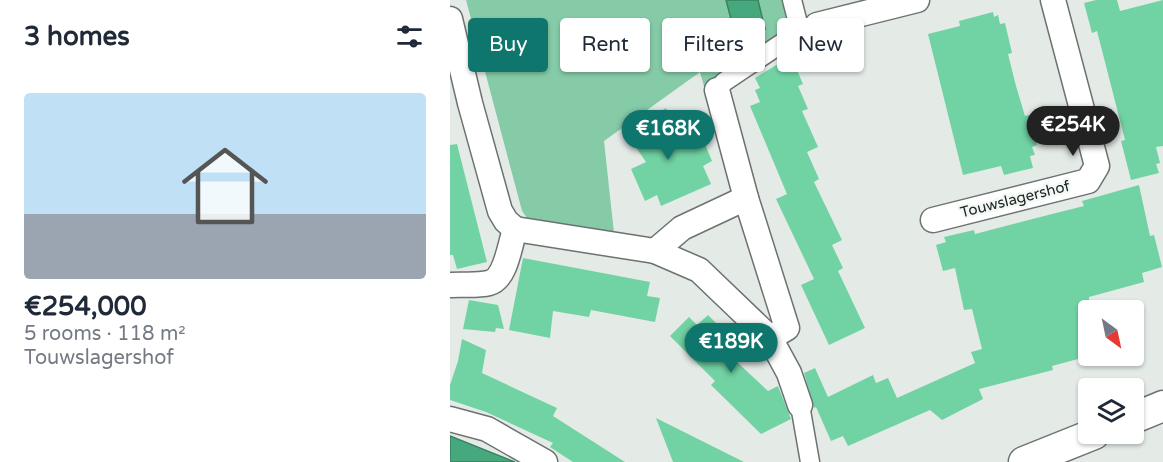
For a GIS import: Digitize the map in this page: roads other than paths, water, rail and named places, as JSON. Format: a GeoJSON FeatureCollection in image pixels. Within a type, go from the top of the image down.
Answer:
{"type":"FeatureCollection","features":[{"type":"Feature","properties":{"kind":"street"},"geometry":{"type":"LineString","coordinates":[[792,0],[803,18]]}},
{"type":"Feature","properties":{"kind":"street"},"geometry":{"type":"LineString","coordinates":[[848,18],[917,0]]}},
{"type":"Feature","properties":{"kind":"street","name":"Touwslagershof"},"geometry":{"type":"LineString","coordinates":[[933,220],[1088,180],[1097,166],[1053,0]]}},
{"type":"Feature","properties":{"kind":"street"},"geometry":{"type":"LineString","coordinates":[[450,19],[460,106],[506,222],[515,229],[655,251],[699,270],[770,338],[789,373],[800,405],[810,462]]}},
{"type":"Feature","properties":{"kind":"street"},"geometry":{"type":"LineString","coordinates":[[770,338],[787,328],[746,198],[717,90],[724,82],[777,48]]}},
{"type":"Feature","properties":{"kind":"street"},"geometry":{"type":"LineString","coordinates":[[655,251],[682,228],[746,198]]}},
{"type":"Feature","properties":{"kind":"street"},"geometry":{"type":"LineString","coordinates":[[450,285],[488,284],[496,280],[501,273],[515,229]]}},
{"type":"Feature","properties":{"kind":"street"},"geometry":{"type":"LineString","coordinates":[[1144,414],[1163,406]]}},
{"type":"Feature","properties":{"kind":"street"},"geometry":{"type":"LineString","coordinates":[[450,418],[487,429],[545,462]]}},
{"type":"Feature","properties":{"kind":"street"},"geometry":{"type":"LineString","coordinates":[[1024,462],[1078,440]]}}]}
